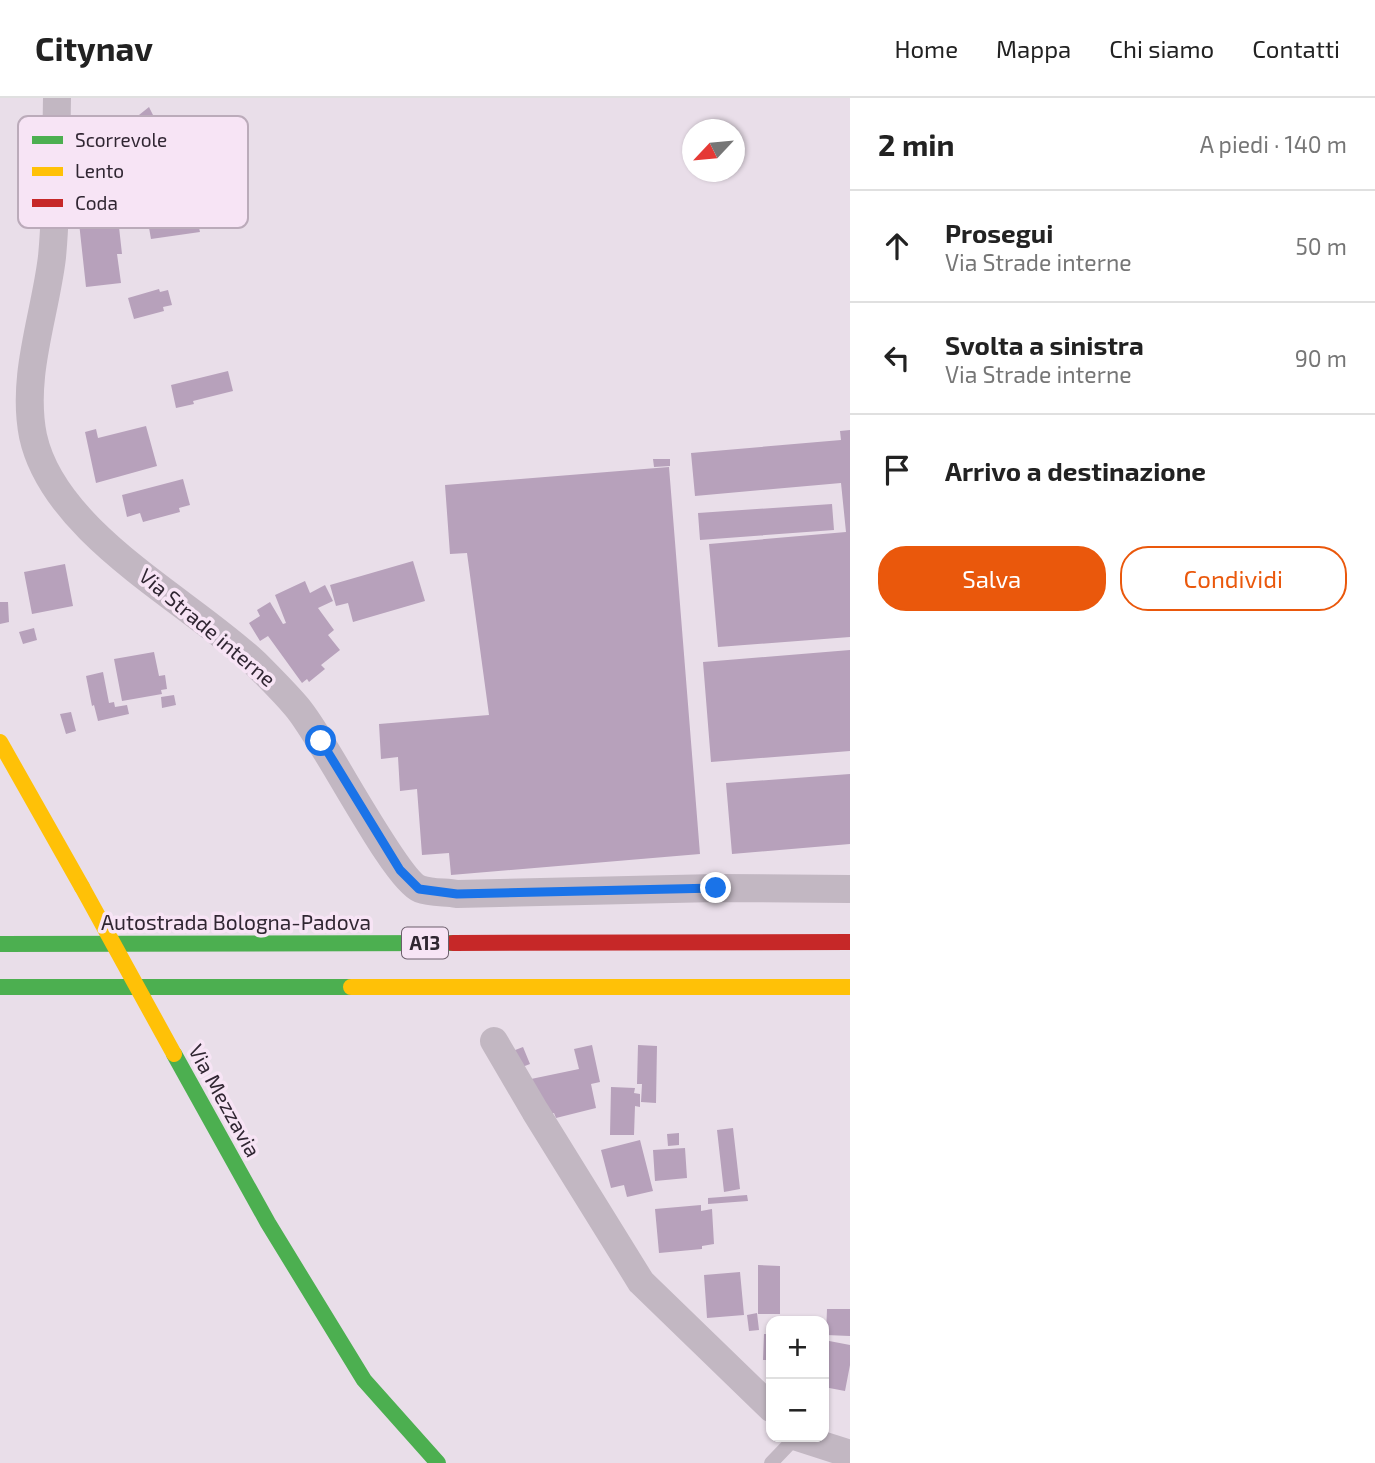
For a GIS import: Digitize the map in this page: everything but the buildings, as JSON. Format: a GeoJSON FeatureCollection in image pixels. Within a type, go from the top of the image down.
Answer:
{"type":"FeatureCollection","features":[{"type":"Feature","properties":{"kind":"main road","name":"Via Mezzavia"},"geometry":{"type":"LineString","coordinates":[[0,742],[275,1234],[364,1380],[438,1463]]}},
{"type":"Feature","properties":{"kind":"main road","name":"Autostrada Bologna-Padova"},"geometry":{"type":"LineString","coordinates":[[0,944],[850,942]]}},
{"type":"Feature","properties":{"kind":"main road","name":"A13"},"geometry":{"type":"LineString","coordinates":[[0,987],[850,987]]}},
{"type":"Feature","properties":{"kind":"street","name":"Via Strade interne"},"geometry":{"type":"LineString","coordinates":[[56,116],[57,98]]}},
{"type":"Feature","properties":{"kind":"street","name":"Via Strade interne"},"geometry":{"type":"LineString","coordinates":[[53,228],[52,257],[32,367],[30,404],[34,437],[44,464],[62,496],[90,528],[255,663],[298,708],[400,870],[419,889],[457,894],[716,888],[850,889]]}},
{"type":"Feature","properties":{"kind":"street"},"geometry":{"type":"LineString","coordinates":[[494,1041],[641,1282],[766,1403]]}},
{"type":"Feature","properties":{"kind":"street"},"geometry":{"type":"LineString","coordinates":[[812,1442],[850,1454]]}},
{"type":"Feature","properties":{"kind":"lane"},"geometry":{"type":"LineString","coordinates":[[771,1463],[791,1442]]}},
{"type":"Feature","properties":{"kind":"traffic: fast"},"geometry":{"type":"LineString","coordinates":[[0,944],[453,943]]}},
{"type":"Feature","properties":{"kind":"traffic: fast"},"geometry":{"type":"LineString","coordinates":[[0,987],[351,987]]}},
{"type":"Feature","properties":{"kind":"traffic: fast"},"geometry":{"type":"LineString","coordinates":[[174,1054],[268,1223],[364,1380],[438,1463]]}},
{"type":"Feature","properties":{"kind":"traffic: slow"},"geometry":{"type":"LineString","coordinates":[[0,742],[82,887]]}},
{"type":"Feature","properties":{"kind":"traffic: slow"},"geometry":{"type":"LineString","coordinates":[[82,887],[174,1054]]}},
{"type":"Feature","properties":{"kind":"traffic: slow"},"geometry":{"type":"LineString","coordinates":[[351,987],[850,987]]}},
{"type":"Feature","properties":{"kind":"traffic: jam"},"geometry":{"type":"LineString","coordinates":[[453,943],[850,942]]}},
{"type":"Feature","properties":{"kind":"route"},"geometry":{"type":"LineString","coordinates":[[321,741],[400,870],[419,889],[457,894],[716,888]]}}]}
